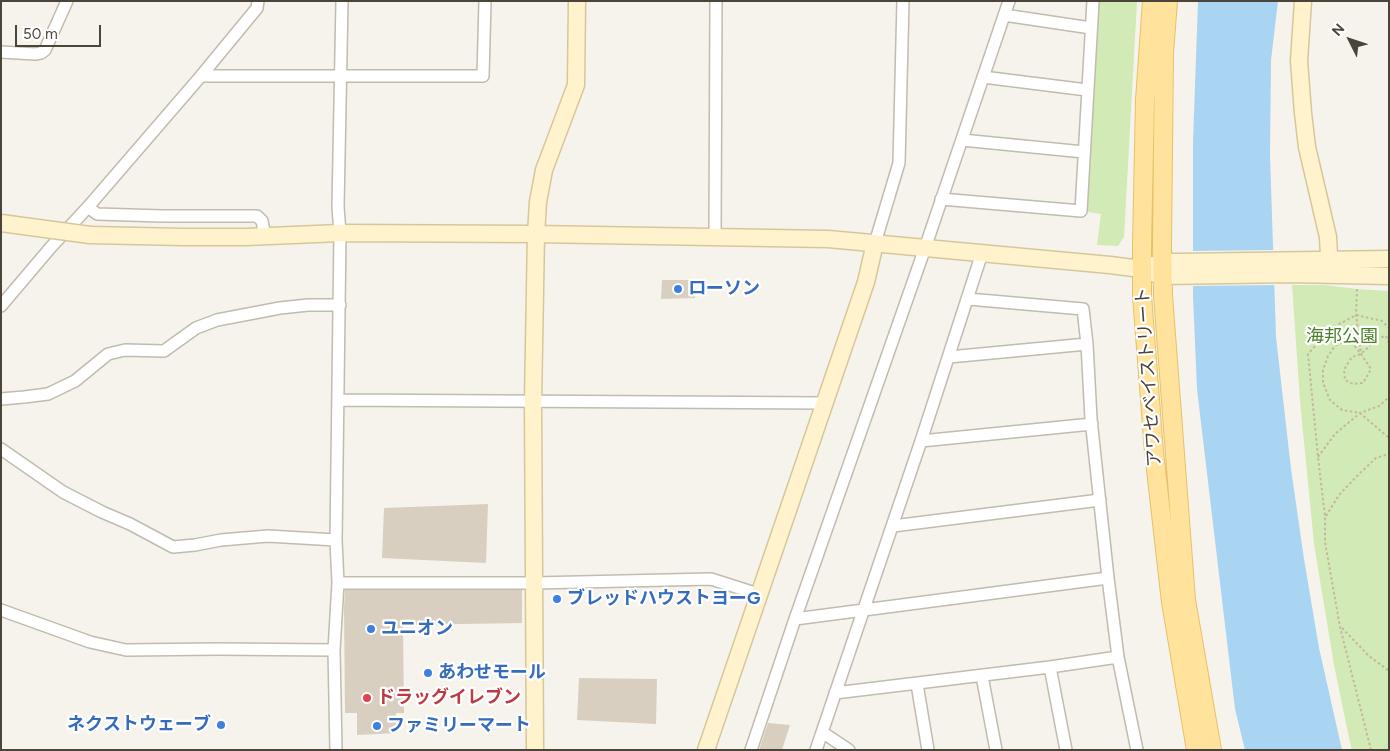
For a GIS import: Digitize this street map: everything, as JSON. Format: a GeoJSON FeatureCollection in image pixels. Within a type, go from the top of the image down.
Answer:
{"type":"FeatureCollection","features":[{"type":"Feature","properties":{"kind":"main road","name":"アワセベイストリート"},"geometry":{"type":"LineString","coordinates":[[1152,1],[1145,100],[1141,269],[1154,452],[1171,602],[1196,750]]}},
{"type":"Feature","properties":{"kind":"main road","name":"アワセベイストリート"},"geometry":{"type":"LineString","coordinates":[[1168,1],[1164,53],[1171,269],[1186,600],[1212,750]]}},
{"type":"Feature","properties":{"kind":"street"},"geometry":{"type":"LineString","coordinates":[[1,52],[35,54],[45,50],[67,1]]}},
{"type":"Feature","properties":{"kind":"street"},"geometry":{"type":"LineString","coordinates":[[1,306],[201,76],[257,8],[258,1]]}},
{"type":"Feature","properties":{"kind":"street"},"geometry":{"type":"LineString","coordinates":[[336,750],[334,650],[338,583],[336,540],[340,233],[338,207],[342,1]]}},
{"type":"Feature","properties":{"kind":"street"},"geometry":{"type":"LineString","coordinates":[[201,76],[483,76],[485,1]]}},
{"type":"Feature","properties":{"kind":"street"},"geometry":{"type":"LineString","coordinates":[[535,750],[533,402],[536,234],[538,202],[544,170],[576,85],[577,1]]}},
{"type":"Feature","properties":{"kind":"street"},"geometry":{"type":"LineString","coordinates":[[714,236],[716,1]]}},
{"type":"Feature","properties":{"kind":"street"},"geometry":{"type":"LineString","coordinates":[[706,750],[866,282],[875,243],[899,163],[903,1]]}},
{"type":"Feature","properties":{"kind":"street"},"geometry":{"type":"LineString","coordinates":[[751,750],[794,618],[925,248],[1009,1]]}},
{"type":"Feature","properties":{"kind":"street"},"geometry":{"type":"LineString","coordinates":[[942,199],[1080,211],[1092,1]]}},
{"type":"Feature","properties":{"kind":"street"},"geometry":{"type":"LineString","coordinates":[[1303,1],[1299,61],[1303,113],[1307,147],[1328,236],[1329,267]]}},
{"type":"Feature","properties":{"kind":"street"},"geometry":{"type":"LineString","coordinates":[[1004,16],[1091,28]]}},
{"type":"Feature","properties":{"kind":"street"},"geometry":{"type":"LineString","coordinates":[[983,77],[1088,90]]}},
{"type":"Feature","properties":{"kind":"street"},"geometry":{"type":"LineString","coordinates":[[962,140],[1084,152]]}},
{"type":"Feature","properties":{"kind":"street"},"geometry":{"type":"LineString","coordinates":[[88,207],[97,214],[257,216],[262,220],[265,236]]}},
{"type":"Feature","properties":{"kind":"street"},"geometry":{"type":"LineString","coordinates":[[1,223],[90,234],[183,237],[340,233],[714,236],[828,239],[1141,269],[1329,267],[1389,259]]}},
{"type":"Feature","properties":{"kind":"street"},"geometry":{"type":"LineString","coordinates":[[816,750],[921,441],[982,254]]}},
{"type":"Feature","properties":{"kind":"street"},"geometry":{"type":"LineString","coordinates":[[1329,267],[1389,276]]}},
{"type":"Feature","properties":{"kind":"street"},"geometry":{"type":"LineString","coordinates":[[968,299],[1083,309],[1092,424],[1108,578],[1118,657],[1137,750]]}},
{"type":"Feature","properties":{"kind":"street"},"geometry":{"type":"LineString","coordinates":[[1,399],[48,394],[75,381],[108,354],[124,350],[164,352],[196,328],[217,320],[280,308],[308,305],[340,306]]}},
{"type":"Feature","properties":{"kind":"street"},"geometry":{"type":"LineString","coordinates":[[949,357],[1087,344]]}},
{"type":"Feature","properties":{"kind":"street"},"geometry":{"type":"LineString","coordinates":[[338,400],[824,403]]}},
{"type":"Feature","properties":{"kind":"street"},"geometry":{"type":"LineString","coordinates":[[921,441],[1092,424]]}},
{"type":"Feature","properties":{"kind":"street"},"geometry":{"type":"LineString","coordinates":[[1,449],[63,492],[173,547],[268,536],[336,540]]}},
{"type":"Feature","properties":{"kind":"street"},"geometry":{"type":"LineString","coordinates":[[892,526],[1100,500]]}},
{"type":"Feature","properties":{"kind":"street"},"geometry":{"type":"LineString","coordinates":[[794,618],[1108,578]]}},
{"type":"Feature","properties":{"kind":"street"},"geometry":{"type":"LineString","coordinates":[[338,583],[535,583],[711,580],[758,594]]}},
{"type":"Feature","properties":{"kind":"street"},"geometry":{"type":"LineString","coordinates":[[1,610],[90,642],[126,650],[217,648],[334,650]]}},
{"type":"Feature","properties":{"kind":"street"},"geometry":{"type":"LineString","coordinates":[[835,693],[982,676],[1118,657]]}},
{"type":"Feature","properties":{"kind":"street"},"geometry":{"type":"LineString","coordinates":[[1050,667],[1066,750]]}},
{"type":"Feature","properties":{"kind":"street"},"geometry":{"type":"LineString","coordinates":[[982,676],[996,750]]}},
{"type":"Feature","properties":{"kind":"street"},"geometry":{"type":"LineString","coordinates":[[917,684],[928,750]]}},
{"type":"Feature","properties":{"kind":"street"},"geometry":{"type":"LineString","coordinates":[[822,732],[850,750]]}},
{"type":"Feature","properties":{"kind":"path"},"geometry":{"type":"LineString","coordinates":[[1358,285],[1356,315],[1361,354]]}},
{"type":"Feature","properties":{"kind":"path"},"geometry":{"type":"LineString","coordinates":[[1371,750],[1340,627],[1324,542],[1325,516],[1308,354],[1330,329],[1356,315],[1382,321],[1389,328]]}},
{"type":"Feature","properties":{"kind":"path"},"geometry":{"type":"LineString","coordinates":[[1389,343],[1386,336],[1378,338],[1361,354],[1352,357],[1348,362],[1344,370],[1345,380],[1353,384],[1363,383],[1371,369],[1361,354],[1348,338],[1335,346],[1328,356],[1323,370],[1323,384],[1330,400],[1342,410],[1360,413],[1389,438]]}},
{"type":"Feature","properties":{"kind":"path"},"geometry":{"type":"LineString","coordinates":[[1318,457],[1335,434],[1360,413],[1379,406],[1389,396]]}},
{"type":"Feature","properties":{"kind":"path"},"geometry":{"type":"LineString","coordinates":[[1325,516],[1339,495],[1359,474],[1376,458],[1389,454]]}},
{"type":"Feature","properties":{"kind":"path"},"geometry":{"type":"LineString","coordinates":[[1340,627],[1369,656],[1389,671]]}},
{"type":"Feature","properties":{"kind":"green space"},"geometry":{"type":"Polygon","coordinates":[[[1095,1],[1137,1],[1124,237],[1118,246],[1097,245],[1101,214],[1081,211],[1095,1]]]}},
{"type":"Feature","properties":{"kind":"green space","name":"海邦公園"},"geometry":{"type":"Polygon","coordinates":[[[1292,285],[1325,285],[1389,291],[1389,750],[1352,750],[1349,738],[1334,665],[1314,544],[1300,401],[1292,285]]]}},
{"type":"Feature","properties":{"kind":"water"},"geometry":{"type":"Polygon","coordinates":[[[1198,1],[1278,1],[1271,60],[1270,155],[1276,337],[1291,469],[1304,559],[1319,648],[1342,750],[1245,750],[1235,709],[1197,389],[1193,297],[1193,141],[1198,1]]]}},
{"type":"Feature","properties":{"kind":"pier"},"geometry":{"type":"Polygon","coordinates":[[[1275,250],[1277,285],[1191,286],[1190,251],[1275,250]]]}},
{"type":"Feature","properties":{"kind":"building","name":"ローソン"},"geometry":{"type":"Polygon","coordinates":[[[662,280],[695,280],[695,298],[661,299],[662,280]]]}},
{"type":"Feature","properties":{"kind":"building"},"geometry":{"type":"Polygon","coordinates":[[[488,504],[486,563],[382,558],[384,508],[488,504]]]}},
{"type":"Feature","properties":{"kind":"building"},"geometry":{"type":"Polygon","coordinates":[[[345,590],[522,590],[522,623],[403,625],[404,713],[396,713],[397,733],[357,735],[357,713],[345,713],[345,590]]]}},
{"type":"Feature","properties":{"kind":"building"},"geometry":{"type":"Polygon","coordinates":[[[579,678],[657,679],[656,724],[577,720],[579,678]]]}},
{"type":"Feature","properties":{"kind":"building"},"geometry":{"type":"Polygon","coordinates":[[[768,723],[790,725],[782,750],[759,750],[768,723]]]}},
{"type":"Feature","properties":{"kind":"place","name":"ローソン"},"geometry":{"type":"Point","coordinates":[678,289]}},
{"type":"Feature","properties":{"kind":"place","name":"ブレッドハウストヨーG"},"geometry":{"type":"Point","coordinates":[557,599]}},
{"type":"Feature","properties":{"kind":"place","name":"ユニオン"},"geometry":{"type":"Point","coordinates":[371,629]}},
{"type":"Feature","properties":{"kind":"place","name":"あわせモール"},"geometry":{"type":"Point","coordinates":[428,673]}},
{"type":"Feature","properties":{"kind":"place","name":"ドラッグイレブン"},"geometry":{"type":"Point","coordinates":[367,698]}},
{"type":"Feature","properties":{"kind":"place","name":"ネクストウェーブ"},"geometry":{"type":"Point","coordinates":[221,725]}},
{"type":"Feature","properties":{"kind":"place","name":"ファミリーマート"},"geometry":{"type":"Point","coordinates":[377,726]}}]}
